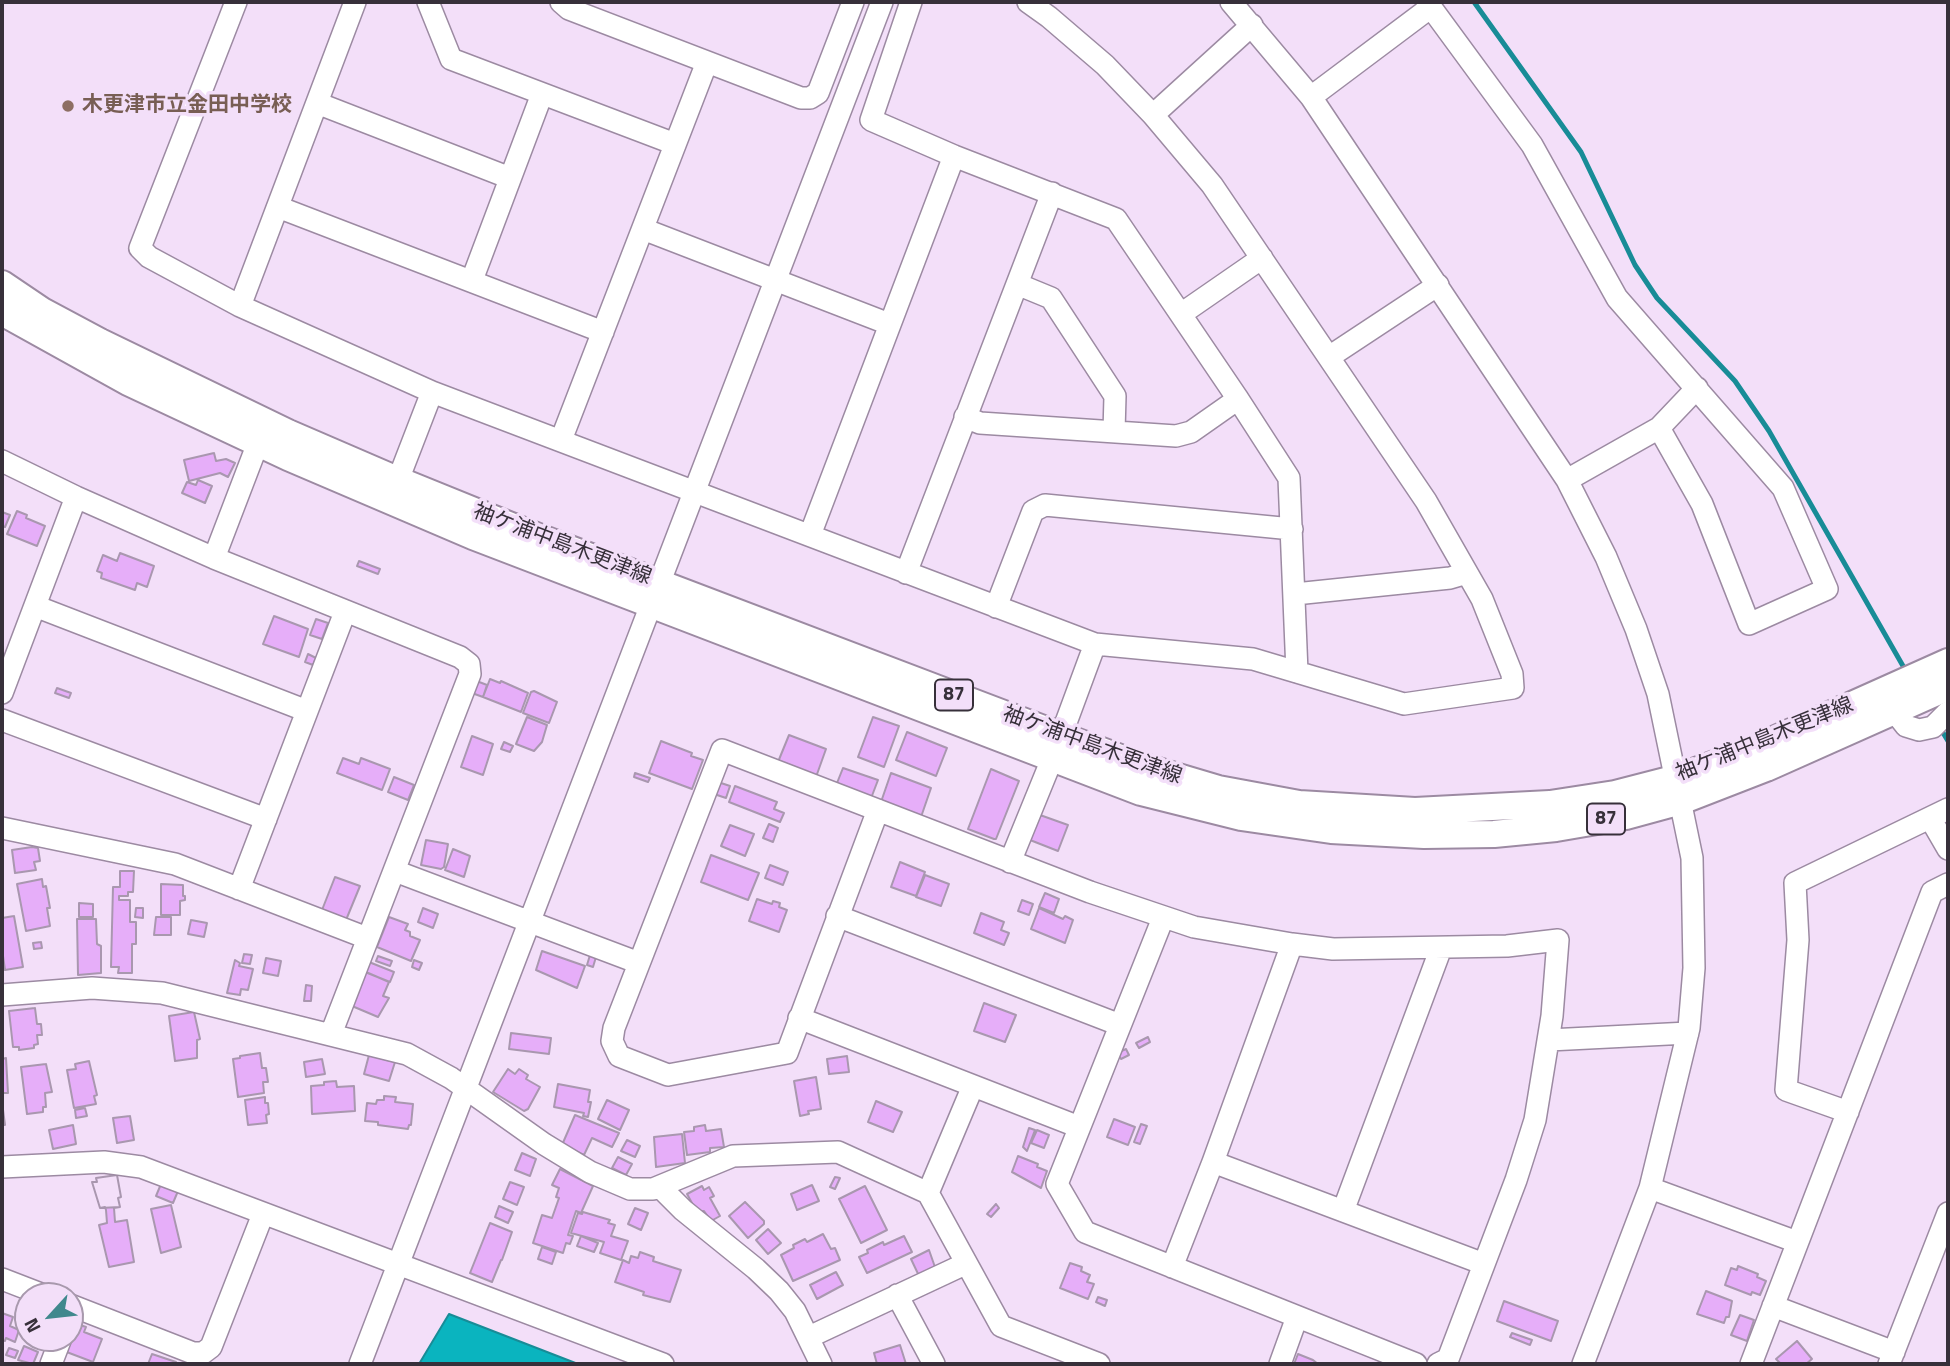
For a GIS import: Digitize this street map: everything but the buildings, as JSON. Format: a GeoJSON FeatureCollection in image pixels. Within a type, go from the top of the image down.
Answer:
{"type":"FeatureCollection","features":[{"type":"Feature","properties":{"kind":"main road","name":"袖ケ浦中島木更津線"},"geometry":{"type":"LineString","coordinates":[[2,284],[100,342],[288,433],[656,594],[1057,747],[1141,792],[1241,817],[1331,830],[1424,835],[1494,834],[1556,828],[1626,816],[1747,752],[1948,663]]}},
{"type":"Feature","properties":{"kind":"main road","name":"袖ケ浦中島木更津線"},"geometry":{"type":"LineString","coordinates":[[2,312],[128,382],[258,443],[473,536],[656,594]]}},
{"type":"Feature","properties":{"kind":"main road","name":"87"},"geometry":{"type":"LineString","coordinates":[[1679,789],[1766,768],[1948,687]]}},
{"type":"Feature","properties":{"kind":"main road","name":"袖ケ浦中島木更津線"},"geometry":{"type":"LineString","coordinates":[[1057,747],[1144,767],[1218,789],[1299,804],[1361,809],[1428,810],[1550,804],[1615,794],[1679,789]]}},
{"type":"Feature","properties":{"kind":"street"},"geometry":{"type":"LineString","coordinates":[[236,2],[140,248],[149,257],[240,306],[432,391],[1095,644],[1254,659],[1404,704],[1513,688],[1512,674],[1482,599],[1426,501],[1212,185],[1153,115],[1105,65],[1028,2]]}},
{"type":"Feature","properties":{"kind":"street"},"geometry":{"type":"LineString","coordinates":[[240,306],[355,2]]}},
{"type":"Feature","properties":{"kind":"street"},"geometry":{"type":"LineString","coordinates":[[428,2],[451,59],[675,144]]}},
{"type":"Feature","properties":{"kind":"street"},"geometry":{"type":"LineString","coordinates":[[561,2],[569,9],[801,98],[810,98],[818,93],[853,2]]}},
{"type":"Feature","properties":{"kind":"street"},"geometry":{"type":"LineString","coordinates":[[360,1364],[881,2]]}},
{"type":"Feature","properties":{"kind":"street"},"geometry":{"type":"LineString","coordinates":[[911,2],[871,120],[954,156],[1116,219],[1289,478],[1297,672]]}},
{"type":"Feature","properties":{"kind":"street"},"geometry":{"type":"LineString","coordinates":[[1231,2],[1311,97],[1567,480],[1605,557],[1636,629],[1658,694],[1692,858],[1694,968],[1688,1033],[1650,1188],[1583,1364]]}},
{"type":"Feature","properties":{"kind":"street"},"geometry":{"type":"LineString","coordinates":[[1311,97],[1429,4],[1532,145],[1617,298],[1783,488],[1827,590],[1749,624],[1702,504],[1659,428]]}},
{"type":"Feature","properties":{"kind":"street"},"geometry":{"type":"LineString","coordinates":[[1153,115],[1252,25]]}},
{"type":"Feature","properties":{"kind":"street"},"geometry":{"type":"LineString","coordinates":[[561,440],[707,62]]}},
{"type":"Feature","properties":{"kind":"street"},"geometry":{"type":"LineString","coordinates":[[472,280],[542,94]]}},
{"type":"Feature","properties":{"kind":"street"},"geometry":{"type":"LineString","coordinates":[[317,103],[510,177]]}},
{"type":"Feature","properties":{"kind":"street"},"geometry":{"type":"LineString","coordinates":[[810,535],[954,156]]}},
{"type":"Feature","properties":{"kind":"street"},"geometry":{"type":"LineString","coordinates":[[906,573],[1052,193]]}},
{"type":"Feature","properties":{"kind":"street"},"geometry":{"type":"LineString","coordinates":[[278,207],[603,332]]}},
{"type":"Feature","properties":{"kind":"street"},"geometry":{"type":"LineString","coordinates":[[643,229],[889,324]]}},
{"type":"Feature","properties":{"kind":"street"},"geometry":{"type":"LineString","coordinates":[[1181,314],[1262,258]]}},
{"type":"Feature","properties":{"kind":"street"},"geometry":{"type":"LineString","coordinates":[[1017,284],[1051,298],[1059,309],[1115,396],[1115,432]]}},
{"type":"Feature","properties":{"kind":"street"},"geometry":{"type":"LineString","coordinates":[[1329,357],[1438,285]]}},
{"type":"Feature","properties":{"kind":"street"},"geometry":{"type":"LineString","coordinates":[[1567,480],[1659,428],[1697,388]]}},
{"type":"Feature","properties":{"kind":"street"},"geometry":{"type":"LineString","coordinates":[[398,480],[432,391]]}},
{"type":"Feature","properties":{"kind":"street"},"geometry":{"type":"LineString","coordinates":[[965,417],[980,423],[1177,436],[1191,432],[1238,399]]}},
{"type":"Feature","properties":{"kind":"street"},"geometry":{"type":"LineString","coordinates":[[214,558],[258,443]]}},
{"type":"Feature","properties":{"kind":"street"},"geometry":{"type":"LineString","coordinates":[[2,461],[214,558],[460,657],[469,664],[470,674],[331,1034]]}},
{"type":"Feature","properties":{"kind":"street"},"geometry":{"type":"LineString","coordinates":[[2,693],[76,497]]}},
{"type":"Feature","properties":{"kind":"street"},"geometry":{"type":"LineString","coordinates":[[996,607],[1033,511],[1045,505],[1292,529]]}},
{"type":"Feature","properties":{"kind":"street"},"geometry":{"type":"LineString","coordinates":[[1295,594],[1450,578],[1467,572]]}},
{"type":"Feature","properties":{"kind":"street"},"geometry":{"type":"LineString","coordinates":[[35,606],[307,711]]}},
{"type":"Feature","properties":{"kind":"street"},"geometry":{"type":"LineString","coordinates":[[239,889],[345,612]]}},
{"type":"Feature","properties":{"kind":"street"},"geometry":{"type":"LineString","coordinates":[[1010,862],[1095,644]]}},
{"type":"Feature","properties":{"kind":"street"},"geometry":{"type":"LineString","coordinates":[[1895,712],[1906,726],[1919,730],[1933,727],[1948,712]]}},
{"type":"Feature","properties":{"kind":"street"},"geometry":{"type":"LineString","coordinates":[[2,720],[266,819]]}},
{"type":"Feature","properties":{"kind":"street"},"geometry":{"type":"LineString","coordinates":[[878,810],[787,1053],[668,1075],[619,1056],[612,1041],[614,1028],[722,750],[878,810],[1010,862],[1194,927],[1333,949],[1507,946],[1558,940],[1549,1040],[1535,1120],[1516,1180],[1448,1359],[1438,1364]]}},
{"type":"Feature","properties":{"kind":"street"},"geometry":{"type":"LineString","coordinates":[[1848,1112],[1786,1090],[1798,940],[1795,883],[1939,814],[1948,849]]}},
{"type":"Feature","properties":{"kind":"street"},"geometry":{"type":"LineString","coordinates":[[2,828],[174,864],[367,938]]}},
{"type":"Feature","properties":{"kind":"street"},"geometry":{"type":"LineString","coordinates":[[395,872],[639,963]]}},
{"type":"Feature","properties":{"kind":"street"},"geometry":{"type":"LineString","coordinates":[[1751,1364],[1932,892],[1948,884]]}},
{"type":"Feature","properties":{"kind":"street"},"geometry":{"type":"LineString","coordinates":[[837,916],[1120,1024]]}},
{"type":"Feature","properties":{"kind":"street"},"geometry":{"type":"LineString","coordinates":[[1163,918],[1057,1184],[1085,1232],[1416,1364]]}},
{"type":"Feature","properties":{"kind":"street"},"geometry":{"type":"LineString","coordinates":[[1172,1267],[1292,944]]}},
{"type":"Feature","properties":{"kind":"street"},"geometry":{"type":"LineString","coordinates":[[1343,1211],[1441,948]]}},
{"type":"Feature","properties":{"kind":"street"},"geometry":{"type":"LineString","coordinates":[[2,995],[92,988],[162,993],[407,1054],[465,1088],[544,1144],[590,1172],[630,1189],[660,1187],[733,1156],[838,1152],[928,1194],[1001,1325],[1099,1364]]}},
{"type":"Feature","properties":{"kind":"street"},"geometry":{"type":"LineString","coordinates":[[799,1018],[1079,1127]]}},
{"type":"Feature","properties":{"kind":"street"},"geometry":{"type":"LineString","coordinates":[[1549,1040],[1688,1033]]}},
{"type":"Feature","properties":{"kind":"street"},"geometry":{"type":"LineString","coordinates":[[928,1194],[973,1086]]}},
{"type":"Feature","properties":{"kind":"street"},"geometry":{"type":"LineString","coordinates":[[2,1167],[104,1162],[141,1167],[397,1266],[663,1364]]}},
{"type":"Feature","properties":{"kind":"street"},"geometry":{"type":"LineString","coordinates":[[1213,1162],[1484,1264]]}},
{"type":"Feature","properties":{"kind":"street"},"geometry":{"type":"LineString","coordinates":[[660,1187],[683,1210],[779,1291],[795,1311],[821,1364]]}},
{"type":"Feature","properties":{"kind":"street"},"geometry":{"type":"LineString","coordinates":[[1650,1188],[1797,1242]]}},
{"type":"Feature","properties":{"kind":"street"},"geometry":{"type":"LineString","coordinates":[[1773,1306],[1892,1358],[1948,1213]]}},
{"type":"Feature","properties":{"kind":"street"},"geometry":{"type":"LineString","coordinates":[[84,1314],[193,1353],[203,1353],[211,1347],[263,1214]]}},
{"type":"Feature","properties":{"kind":"street"},"geometry":{"type":"LineString","coordinates":[[809,1336],[965,1264]]}},
{"type":"Feature","properties":{"kind":"street"},"geometry":{"type":"LineString","coordinates":[[897,1296],[934,1364]]}},
{"type":"Feature","properties":{"kind":"street"},"geometry":{"type":"LineString","coordinates":[[1280,1364],[1297,1317]]}},
{"type":"Feature","properties":{"kind":"water"},"geometry":{"type":"Polygon","coordinates":[[[449,1314],[578,1364],[419,1364],[449,1314]]]}},
{"type":"Feature","properties":{"kind":"waterway"},"geometry":{"type":"LineString","coordinates":[[1474,2],[1581,152],[1635,265],[1657,298],[1735,381],[1769,431],[1907,673]]}},
{"type":"Feature","properties":{"kind":"waterway"},"geometry":{"type":"LineString","coordinates":[[1939,726],[1948,741]]}},
{"type":"Feature","properties":{"kind":"place","name":"木更津市立金田中学校"},"geometry":{"type":"Point","coordinates":[68,106]}}]}
